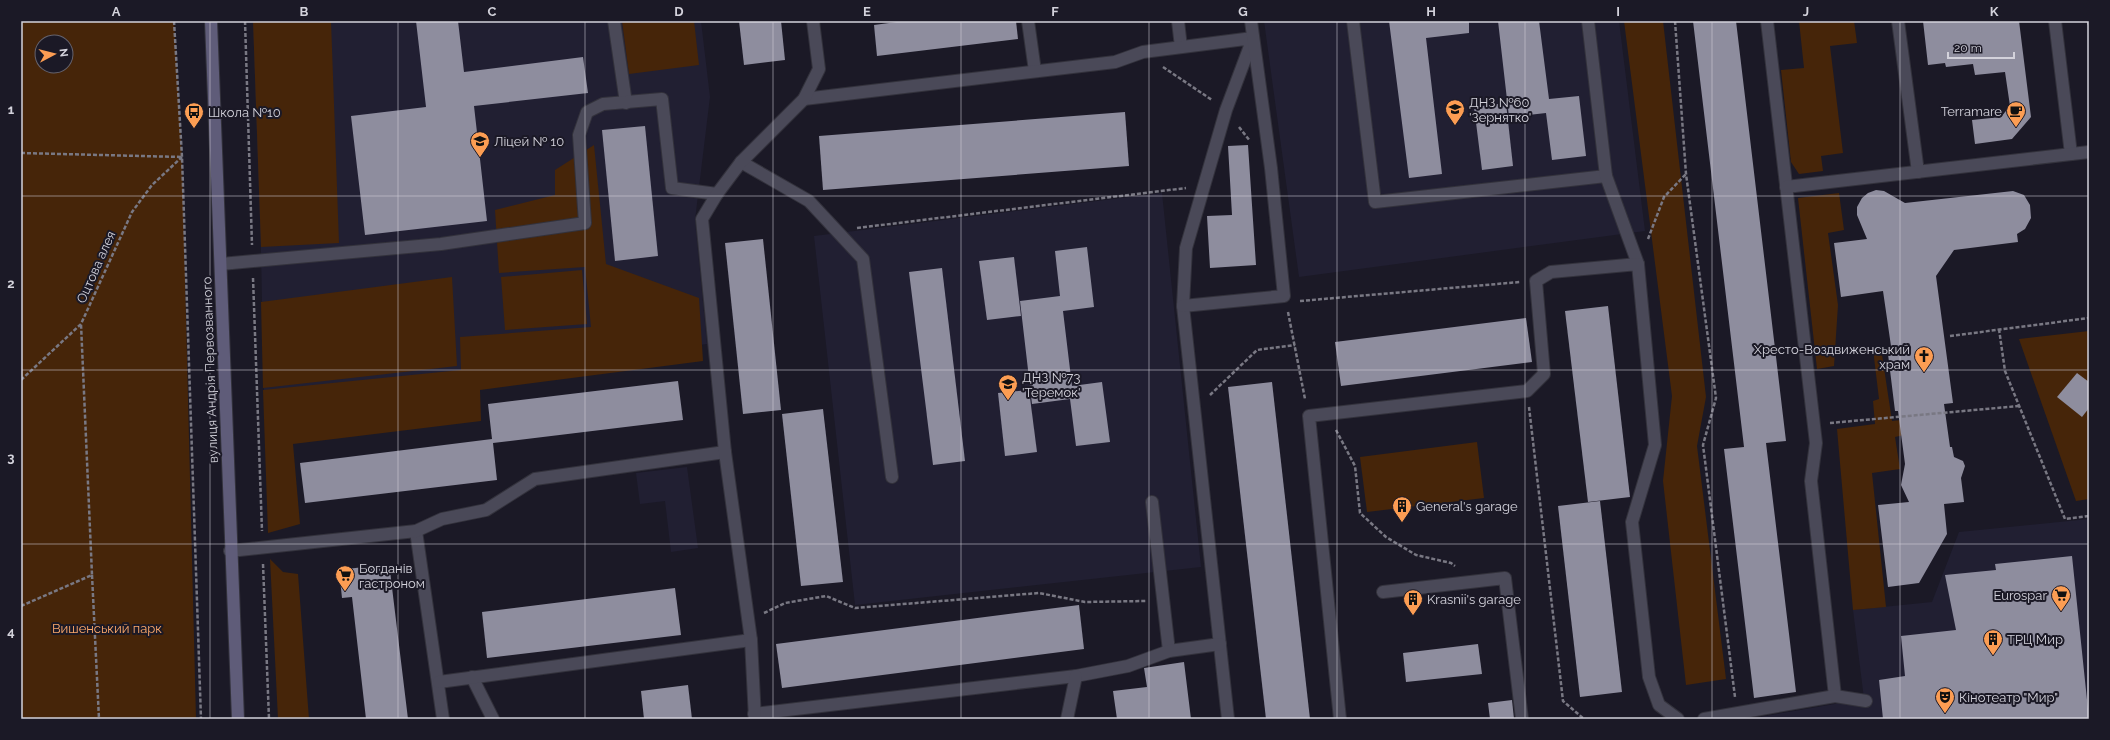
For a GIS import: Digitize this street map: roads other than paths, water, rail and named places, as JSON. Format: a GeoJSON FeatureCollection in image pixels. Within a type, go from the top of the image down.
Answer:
{"type":"FeatureCollection","features":[{"type":"Feature","properties":{"kind":"street","name":"вулиця Андрія Первозванного"},"geometry":{"type":"LineString","coordinates":[[211,21],[221,264],[230,551],[238,719]]}},
{"type":"Feature","properties":{"kind":"lane"},"geometry":{"type":"LineString","coordinates":[[614,21],[626,103]]}},
{"type":"Feature","properties":{"kind":"lane"},"geometry":{"type":"LineString","coordinates":[[813,21],[819,69],[804,99],[740,162],[717,194],[702,219],[725,452],[752,640],[754,716],[1076,676],[1128,666],[1169,651],[1220,644]]}},
{"type":"Feature","properties":{"kind":"lane"},"geometry":{"type":"LineString","coordinates":[[1028,21],[1035,71]]}},
{"type":"Feature","properties":{"kind":"lane"},"geometry":{"type":"LineString","coordinates":[[1178,21],[1181,47]]}},
{"type":"Feature","properties":{"kind":"lane"},"geometry":{"type":"LineString","coordinates":[[1183,306],[1285,299],[1271,168],[1251,21]]}},
{"type":"Feature","properties":{"kind":"lane"},"geometry":{"type":"LineString","coordinates":[[1353,21],[1375,202],[1606,176]]}},
{"type":"Feature","properties":{"kind":"lane"},"geometry":{"type":"LineString","coordinates":[[1588,21],[1606,176],[1638,264],[1655,445],[1632,522],[1649,677],[1659,705],[1678,719]]}},
{"type":"Feature","properties":{"kind":"lane"},"geometry":{"type":"LineString","coordinates":[[1767,21],[1816,443],[1811,481],[1835,696]]}},
{"type":"Feature","properties":{"kind":"lane"},"geometry":{"type":"LineString","coordinates":[[1898,21],[1918,172]]}},
{"type":"Feature","properties":{"kind":"lane"},"geometry":{"type":"LineString","coordinates":[[2054,21],[2071,154]]}},
{"type":"Feature","properties":{"kind":"lane"},"geometry":{"type":"LineString","coordinates":[[804,99],[1115,62],[1143,52],[1253,38]]}},
{"type":"Feature","properties":{"kind":"lane"},"geometry":{"type":"LineString","coordinates":[[1228,719],[1183,306],[1186,248],[1226,110],[1253,38]]}},
{"type":"Feature","properties":{"kind":"lane"},"geometry":{"type":"LineString","coordinates":[[221,264],[441,244],[585,223],[579,134],[587,112],[603,104],[662,99],[672,188],[717,194]]}},
{"type":"Feature","properties":{"kind":"lane"},"geometry":{"type":"LineString","coordinates":[[1786,187],[2089,152]]}},
{"type":"Feature","properties":{"kind":"lane"},"geometry":{"type":"LineString","coordinates":[[740,162],[809,201],[863,260],[892,477]]}},
{"type":"Feature","properties":{"kind":"lane"},"geometry":{"type":"LineString","coordinates":[[1340,719],[1309,416],[1527,391],[1544,374],[1536,281],[1551,272],[1638,264]]}},
{"type":"Feature","properties":{"kind":"lane"},"geometry":{"type":"LineString","coordinates":[[230,551],[262,549],[416,531],[442,519],[486,510],[535,479],[725,452]]}},
{"type":"Feature","properties":{"kind":"lane"},"geometry":{"type":"LineString","coordinates":[[1152,502],[1169,651]]}},
{"type":"Feature","properties":{"kind":"lane"},"geometry":{"type":"LineString","coordinates":[[416,531],[439,682],[443,719]]}},
{"type":"Feature","properties":{"kind":"lane"},"geometry":{"type":"LineString","coordinates":[[1384,592],[1505,578],[1522,719]]}},
{"type":"Feature","properties":{"kind":"lane"},"geometry":{"type":"LineString","coordinates":[[439,682],[752,640]]}},
{"type":"Feature","properties":{"kind":"lane"},"geometry":{"type":"LineString","coordinates":[[1067,719],[1076,676]]}},
{"type":"Feature","properties":{"kind":"lane"},"geometry":{"type":"LineString","coordinates":[[472,677],[493,719]]}},
{"type":"Feature","properties":{"kind":"lane"},"geometry":{"type":"LineString","coordinates":[[1704,719],[1835,696],[1866,701]]}},
{"type":"Feature","properties":{"kind":"place","name":"ДНЗ №60 'Зернятко'"},"geometry":{"type":"Point","coordinates":[1455,126]}},
{"type":"Feature","properties":{"kind":"place","name":"Terramare"},"geometry":{"type":"Point","coordinates":[2016,128]}},
{"type":"Feature","properties":{"kind":"place","name":"Школа №10"},"geometry":{"type":"Point","coordinates":[194,129]}},
{"type":"Feature","properties":{"kind":"place","name":"Ліцей № 10"},"geometry":{"type":"Point","coordinates":[480,158]}},
{"type":"Feature","properties":{"kind":"place","name":"Хресто-Воздвиженський храм"},"geometry":{"type":"Point","coordinates":[1924,373]}},
{"type":"Feature","properties":{"kind":"place","name":"ДНЗ №73 'Теремок'"},"geometry":{"type":"Point","coordinates":[1008,401]}},
{"type":"Feature","properties":{"kind":"place","name":"General's garage"},"geometry":{"type":"Point","coordinates":[1402,523]}},
{"type":"Feature","properties":{"kind":"place","name":"Богданів гастроном"},"geometry":{"type":"Point","coordinates":[345,592]}},
{"type":"Feature","properties":{"kind":"place","name":"Eurospar"},"geometry":{"type":"Point","coordinates":[2061,612]}},
{"type":"Feature","properties":{"kind":"place","name":"Krasnii's garage"},"geometry":{"type":"Point","coordinates":[1413,616]}},
{"type":"Feature","properties":{"kind":"place","name":"ТРЦ Мир"},"geometry":{"type":"Point","coordinates":[1993,656]}},
{"type":"Feature","properties":{"kind":"place","name":"Кінотеатр \"Мир\""},"geometry":{"type":"Point","coordinates":[1945,714]}},
{"type":"Feature","properties":{"kind":"park label","name":"Вишенський парк"},"geometry":{"type":"Point","coordinates":[107,628]}}]}
